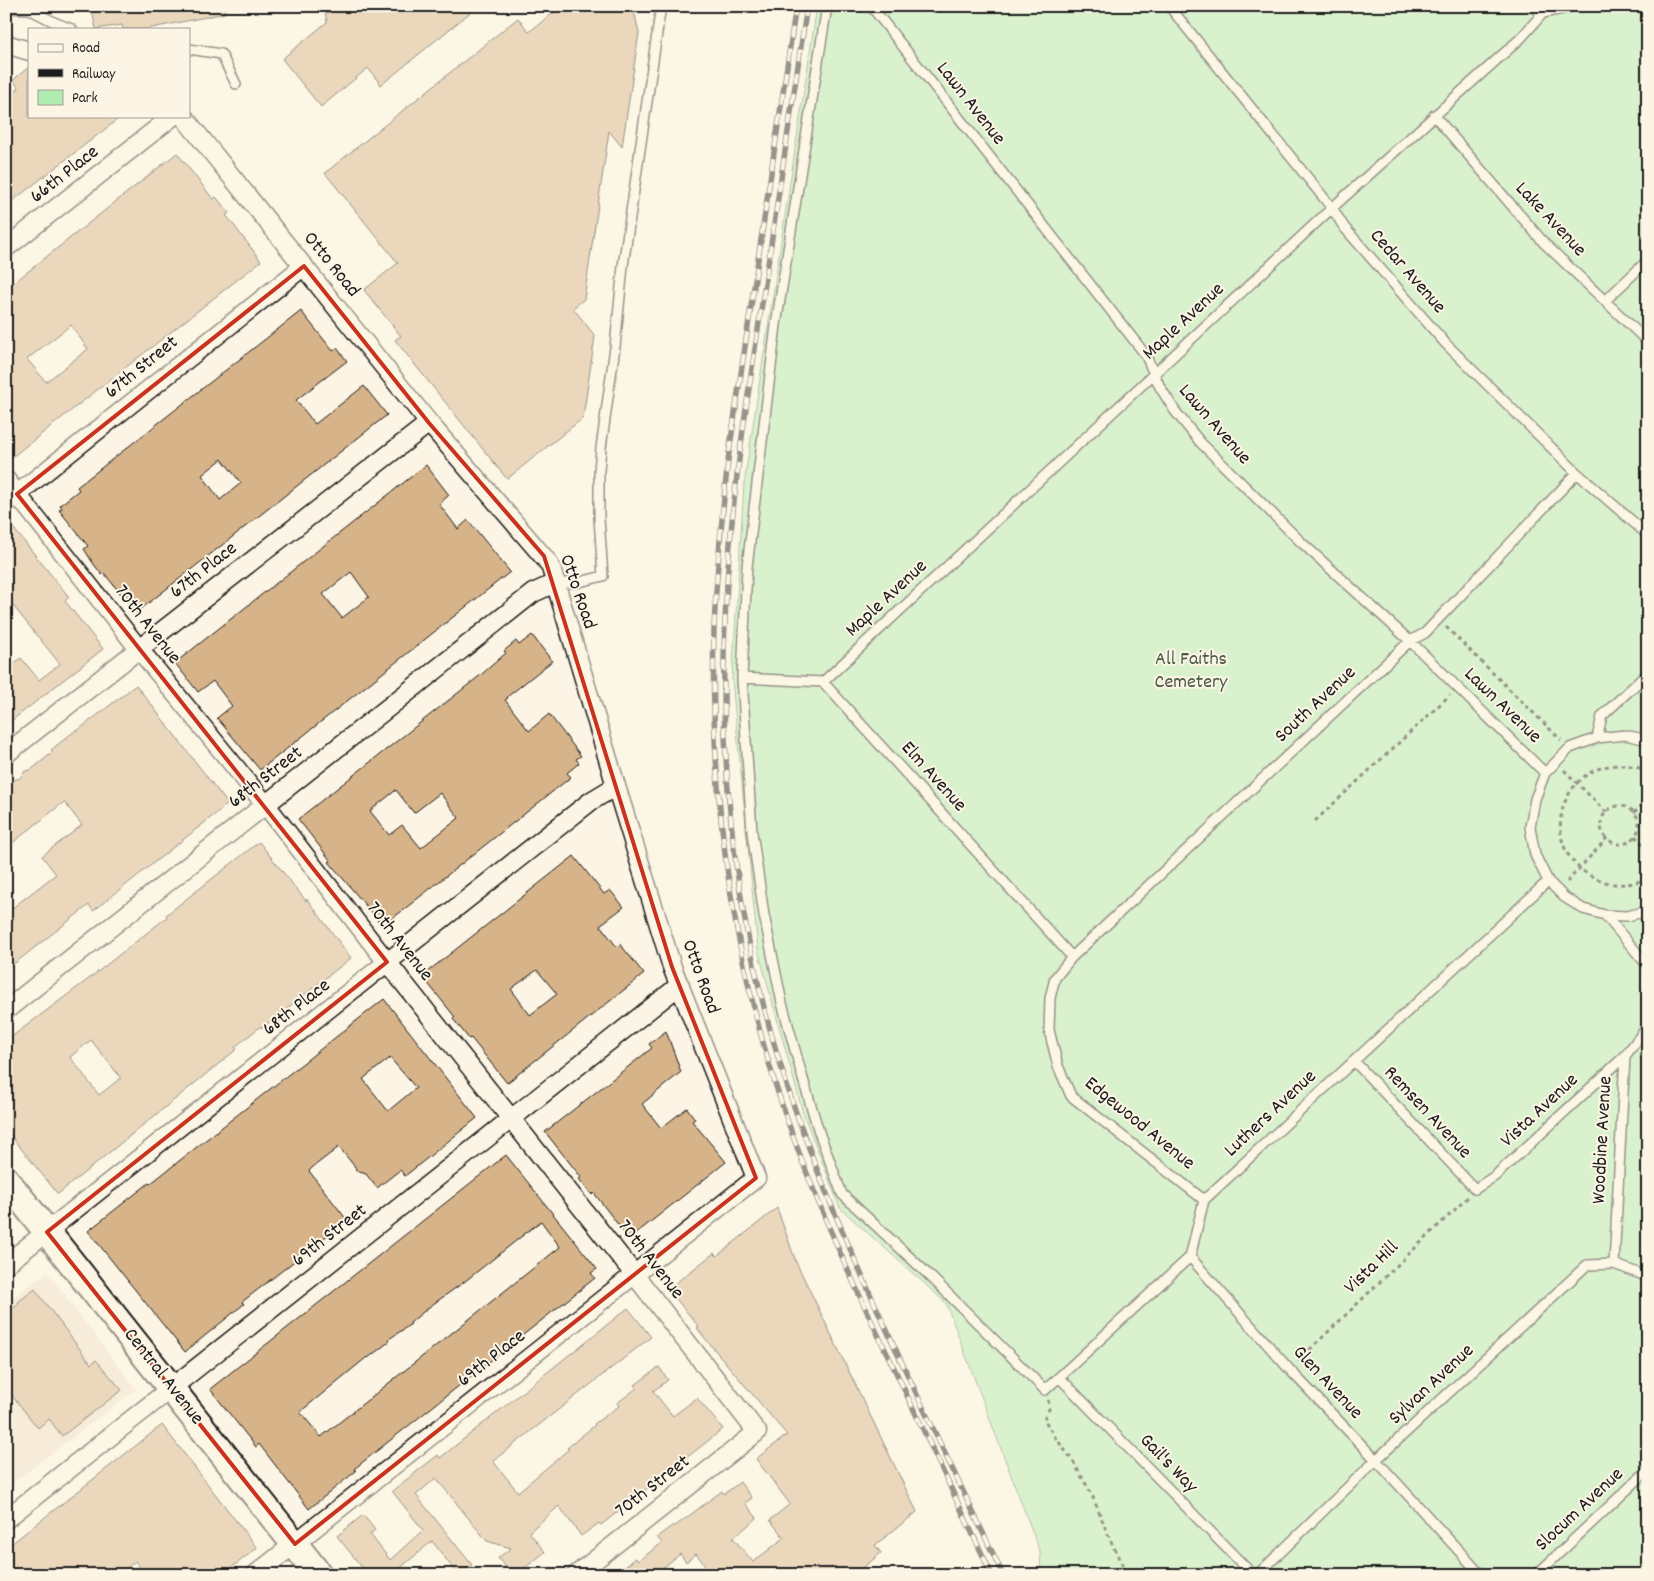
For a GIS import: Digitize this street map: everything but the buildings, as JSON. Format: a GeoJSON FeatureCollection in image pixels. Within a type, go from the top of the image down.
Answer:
{"type":"FeatureCollection","features":[{"type":"Feature","properties":{"kind":"main road","name":"Central Avenue"},"geometry":{"type":"LineString","coordinates":[[6,1180],[320,1575]]}},
{"type":"Feature","properties":{"kind":"street"},"geometry":{"type":"LineString","coordinates":[[6,44],[28,51]]}},
{"type":"Feature","properties":{"kind":"street","name":"66th Place"},"geometry":{"type":"LineString","coordinates":[[6,248],[170,118]]}},
{"type":"Feature","properties":{"kind":"street","name":"Otto Road"},"geometry":{"type":"LineString","coordinates":[[185,118],[429,423],[544,556],[551,568],[672,966],[756,1178]]}},
{"type":"Feature","properties":{"kind":"street","name":"67th Street"},"geometry":{"type":"LineString","coordinates":[[12,498],[304,266]]}},
{"type":"Feature","properties":{"kind":"street","name":"67th Place"},"geometry":{"type":"LineString","coordinates":[[6,754],[429,423]]}},
{"type":"Feature","properties":{"kind":"street","name":"70th Avenue"},"geometry":{"type":"LineString","coordinates":[[6,480],[12,498],[139,649],[266,805],[387,962],[757,1432]]}},
{"type":"Feature","properties":{"kind":"street","name":"68th Street"},"geometry":{"type":"LineString","coordinates":[[6,1010],[533,593],[555,583]]}},
{"type":"Feature","properties":{"kind":"street","name":"68th Place"},"geometry":{"type":"LineString","coordinates":[[6,1264],[591,801],[616,786]]}},
{"type":"Feature","properties":{"kind":"street","name":"69th Street"},"geometry":{"type":"LineString","coordinates":[[6,1519],[680,985]]}},
{"type":"Feature","properties":{"kind":"street","name":"69th Place"},"geometry":{"type":"LineString","coordinates":[[255,1575],[756,1178]]}},
{"type":"Feature","properties":{"kind":"street","name":"70th Street"},"geometry":{"type":"LineString","coordinates":[[576,1575],[757,1432]]}},
{"type":"Feature","properties":{"kind":"lane"},"geometry":{"type":"LineString","coordinates":[[555,583],[576,583],[603,576],[599,518],[601,448],[613,366],[623,266],[661,6]]}},
{"type":"Feature","properties":{"kind":"lane"},"geometry":{"type":"LineString","coordinates":[[827,6],[776,325],[747,567],[742,678],[752,832],[764,915],[782,1003],[819,1132],[842,1194],[940,1286],[1045,1390],[1190,1257],[1204,1200]]}},
{"type":"Feature","properties":{"kind":"lane","name":"Lawn Avenue"},"geometry":{"type":"LineString","coordinates":[[872,6],[1145,354],[1160,387],[1175,411],[1200,442],[1300,542],[1410,641],[1545,773]]}},
{"type":"Feature","properties":{"kind":"lane","name":"Cedar Avenue"},"geometry":{"type":"LineString","coordinates":[[1169,6],[1332,208],[1344,227],[1446,344],[1577,472],[1648,535]]}},
{"type":"Feature","properties":{"kind":"lane"},"geometry":{"type":"LineString","coordinates":[[1531,6],[1542,13],[1577,6]]}},
{"type":"Feature","properties":{"kind":"lane"},"geometry":{"type":"LineString","coordinates":[[6,8],[29,8],[69,28]]}},
{"type":"Feature","properties":{"kind":"lane","name":"Maple Avenue"},"geometry":{"type":"LineString","coordinates":[[823,682],[1332,208],[1521,38],[1542,13]]}},
{"type":"Feature","properties":{"kind":"lane"},"geometry":{"type":"LineString","coordinates":[[190,49],[221,54],[236,84]]}},
{"type":"Feature","properties":{"kind":"lane","name":"Lake Avenue"},"geometry":{"type":"LineString","coordinates":[[1434,115],[1544,243],[1648,342]]}},
{"type":"Feature","properties":{"kind":"lane"},"geometry":{"type":"LineString","coordinates":[[1604,301],[1648,260]]}},
{"type":"Feature","properties":{"kind":"lane","name":"South Avenue"},"geometry":{"type":"LineString","coordinates":[[1072,957],[1410,641],[1425,633],[1577,472]]}},
{"type":"Feature","properties":{"kind":"lane"},"geometry":{"type":"LineString","coordinates":[[1597,738],[1602,716],[1648,672]]}},
{"type":"Feature","properties":{"kind":"lane"},"geometry":{"type":"LineString","coordinates":[[742,678],[823,682]]}},
{"type":"Feature","properties":{"kind":"lane","name":"Elm Avenue"},"geometry":{"type":"LineString","coordinates":[[823,682],[1072,957]]}},
{"type":"Feature","properties":{"kind":"lane"},"geometry":{"type":"LineString","coordinates":[[1648,740],[1626,735],[1597,738],[1570,748],[1545,773],[1535,799],[1530,827],[1535,856],[1548,881],[1564,897],[1583,909],[1605,915],[1628,916],[1648,911]]}},
{"type":"Feature","properties":{"kind":"lane","name":"Luthers Avenue"},"geometry":{"type":"LineString","coordinates":[[1204,1200],[1548,881]]}},
{"type":"Feature","properties":{"kind":"lane"},"geometry":{"type":"LineString","coordinates":[[1605,915],[1648,966]]}},
{"type":"Feature","properties":{"kind":"lane","name":"Edgewood Avenue"},"geometry":{"type":"LineString","coordinates":[[1072,957],[1055,978],[1050,998],[1049,1030],[1058,1066],[1071,1096],[1204,1200]]}},
{"type":"Feature","properties":{"kind":"lane","name":"Woodbine Avenue"},"geometry":{"type":"LineString","coordinates":[[1614,1264],[1625,1056],[1648,1026]]}},
{"type":"Feature","properties":{"kind":"lane","name":"Vista Avenue"},"geometry":{"type":"LineString","coordinates":[[1475,1189],[1495,1176],[1625,1056]]}},
{"type":"Feature","properties":{"kind":"lane","name":"Remsen Avenue"},"geometry":{"type":"LineString","coordinates":[[1354,1061],[1475,1189]]}},
{"type":"Feature","properties":{"kind":"lane","name":"Glen Avenue"},"geometry":{"type":"LineString","coordinates":[[1190,1257],[1289,1369],[1376,1460],[1481,1575]]}},
{"type":"Feature","properties":{"kind":"lane","name":"Sylvan Avenue"},"geometry":{"type":"LineString","coordinates":[[1257,1575],[1376,1460],[1587,1265],[1614,1264],[1648,1277]]}},
{"type":"Feature","properties":{"kind":"lane","name":"Gail's Way"},"geometry":{"type":"LineString","coordinates":[[1059,1377],[1253,1575]]}},
{"type":"Feature","properties":{"kind":"lane","name":"Slocum Avenue"},"geometry":{"type":"LineString","coordinates":[[1536,1575],[1648,1470]]}},
{"type":"Feature","properties":{"kind":"path"},"geometry":{"type":"LineString","coordinates":[[1438,620],[1570,748]]}},
{"type":"Feature","properties":{"kind":"path"},"geometry":{"type":"LineString","coordinates":[[1315,820],[1458,687]]}},
{"type":"Feature","properties":{"kind":"path"},"geometry":{"type":"LineString","coordinates":[[1559,774],[1570,764]]}},
{"type":"Feature","properties":{"kind":"path"},"geometry":{"type":"LineString","coordinates":[[1648,771],[1635,766],[1620,764],[1604,766],[1589,773],[1577,782],[1569,793],[1560,819],[1564,846],[1570,858],[1592,878],[1607,883],[1623,885],[1648,878]]}},
{"type":"Feature","properties":{"kind":"path"},"geometry":{"type":"LineString","coordinates":[[1564,769],[1606,812]]}},
{"type":"Feature","properties":{"kind":"path"},"geometry":{"type":"LineString","coordinates":[[1634,813],[1648,798]]}},
{"type":"Feature","properties":{"kind":"path"},"geometry":{"type":"LineString","coordinates":[[1620,806],[1630,809],[1634,813],[1639,822],[1638,832],[1635,836],[1622,844],[1607,838],[1602,830],[1606,812],[1620,806]]}},
{"type":"Feature","properties":{"kind":"path"},"geometry":{"type":"LineString","coordinates":[[1635,836],[1648,848]]}},
{"type":"Feature","properties":{"kind":"path"},"geometry":{"type":"LineString","coordinates":[[1572,889],[1564,883],[1607,838]]}},
{"type":"Feature","properties":{"kind":"path","name":"Vista Hill"},"geometry":{"type":"LineString","coordinates":[[1289,1369],[1475,1189]]}},
{"type":"Feature","properties":{"kind":"path"},"geometry":{"type":"LineString","coordinates":[[1045,1390],[1050,1407],[1044,1419],[1073,1461],[1092,1494],[1127,1575]]}},
{"type":"Feature","properties":{"kind":"highlighted area"},"geometry":{"type":"Polygon","coordinates":[[[304,266],[429,423],[544,556],[672,967],[756,1178],[295,1544],[47,1232],[387,962],[17,494],[304,266]]]}},
{"type":"Feature","properties":{"kind":"shaded area"},"geometry":{"type":"Polygon","coordinates":[[[47,1272],[136,1389],[6,1488],[6,1303],[47,1272]]]}},
{"type":"Feature","properties":{"kind":"green space","name":"All Faiths Cemetery"},"geometry":{"type":"Polygon","coordinates":[[[817,6],[1648,6],[1648,1575],[1041,1575],[1040,1552],[946,1303],[840,1208],[803,1113],[758,950],[732,680],[744,484],[817,6]]]}},
{"type":"Feature","properties":{"kind":"railway"},"geometry":{"type":"LineString","coordinates":[[796,6],[728,460],[716,587],[714,630],[715,742],[725,852],[743,962],[756,1016],[783,1108],[811,1184],[859,1295],[992,1575]]}},
{"type":"Feature","properties":{"kind":"railway"},"geometry":{"type":"LineString","coordinates":[[807,6],[745,414],[737,473],[726,591],[724,710],[727,769],[739,887],[763,1003],[775,1047],[788,1090],[819,1174],[872,1298],[1003,1575]]}}]}
